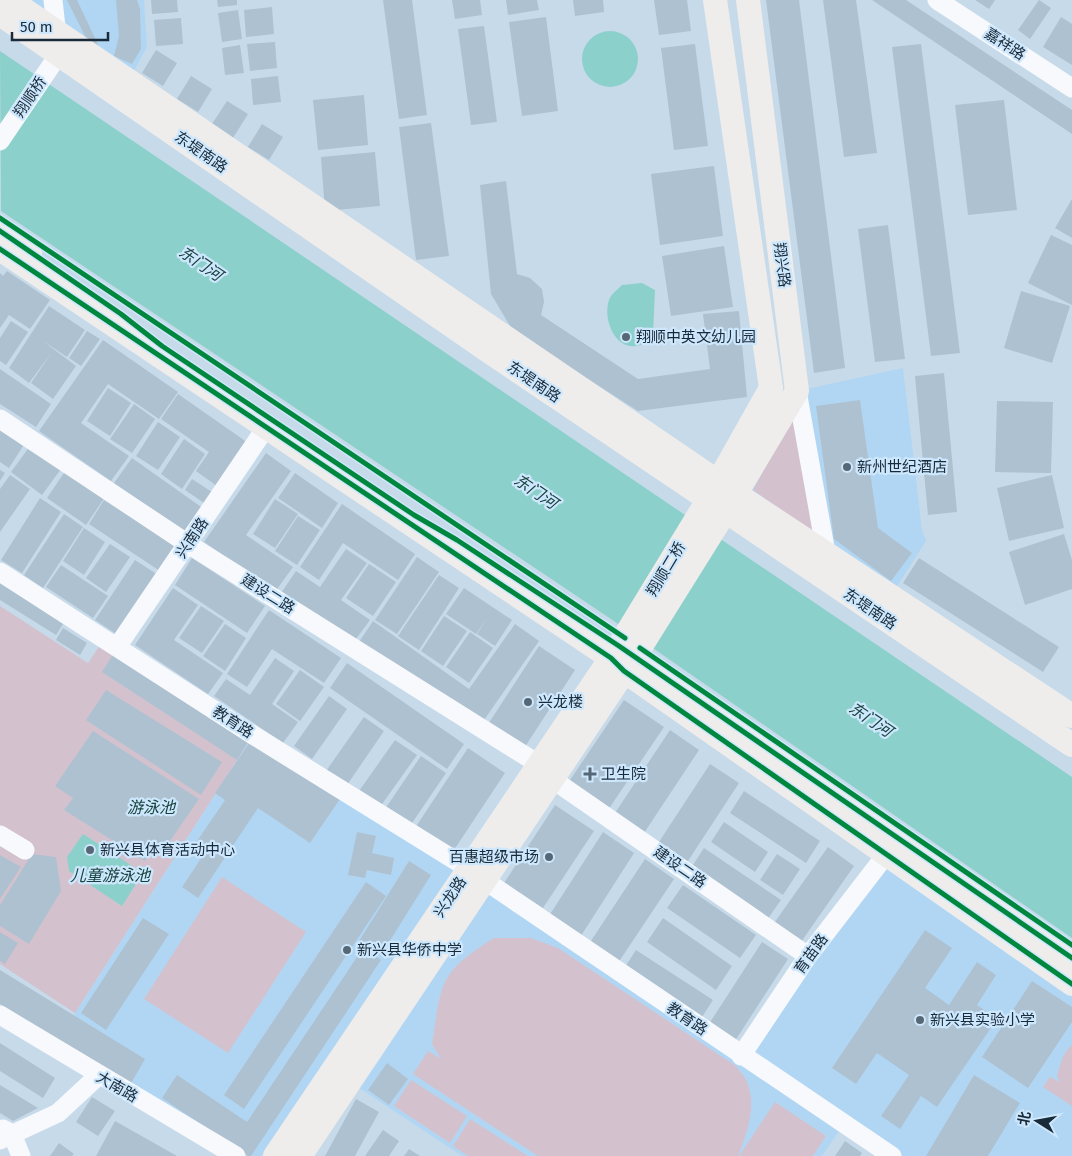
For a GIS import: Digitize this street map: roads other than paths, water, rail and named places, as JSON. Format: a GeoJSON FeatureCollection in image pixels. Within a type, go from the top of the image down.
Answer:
{"type":"FeatureCollection","features":[{"type":"Feature","properties":{"kind":"main road","name":"东堤南路"},"geometry":{"type":"LineString","coordinates":[[10,0],[58,42],[722,497],[1072,745]]}},
{"type":"Feature","properties":{"kind":"main road","name":"翔兴路"},"geometry":{"type":"LineString","coordinates":[[715,0],[770,388],[722,497]]}},
{"type":"Feature","properties":{"kind":"main road","name":"翔兴路"},"geometry":{"type":"LineString","coordinates":[[748,0],[797,390]]}},
{"type":"Feature","properties":{"kind":"main road","name":"东堤南路"},"geometry":{"type":"LineString","coordinates":[[0,14],[58,42]]}},
{"type":"Feature","properties":{"kind":"main road"},"geometry":{"type":"LineString","coordinates":[[0,231],[202,373],[414,515],[458,540],[1072,958]]}},
{"type":"Feature","properties":{"kind":"main road"},"geometry":{"type":"LineString","coordinates":[[0,249],[265,429],[625,653],[885,856],[1072,984]]}},
{"type":"Feature","properties":{"kind":"main road"},"geometry":{"type":"LineString","coordinates":[[722,497],[797,390]]}},
{"type":"Feature","properties":{"kind":"main road","name":"东堤南路"},"geometry":{"type":"LineString","coordinates":[[722,497],[826,553],[1072,716]]}},
{"type":"Feature","properties":{"kind":"main road","name":"翔顺二桥"},"geometry":{"type":"LineString","coordinates":[[625,653],[722,497]]}},
{"type":"Feature","properties":{"kind":"main road","name":"兴龙路"},"geometry":{"type":"LineString","coordinates":[[275,1156],[476,875],[625,653]]}},
{"type":"Feature","properties":{"kind":"main road","name":"兴龙路"},"geometry":{"type":"LineString","coordinates":[[300,1156],[476,875]]}},
{"type":"Feature","properties":{"kind":"street"},"geometry":{"type":"LineString","coordinates":[[53,0],[58,42]]}},
{"type":"Feature","properties":{"kind":"street","name":"嘉祥路"},"geometry":{"type":"LineString","coordinates":[[937,0],[1072,88]]}},
{"type":"Feature","properties":{"kind":"street","name":"翔顺桥"},"geometry":{"type":"LineString","coordinates":[[0,141],[58,42]]}},
{"type":"Feature","properties":{"kind":"street"},"geometry":{"type":"LineString","coordinates":[[797,390],[826,553]]}},
{"type":"Feature","properties":{"kind":"street","name":"建设二路"},"geometry":{"type":"LineString","coordinates":[[0,418],[188,544],[546,772],[808,956]]}},
{"type":"Feature","properties":{"kind":"street","name":"兴南路"},"geometry":{"type":"LineString","coordinates":[[116,647],[265,429]]}},
{"type":"Feature","properties":{"kind":"street","name":"教育路"},"geometry":{"type":"LineString","coordinates":[[0,572],[476,875],[741,1056],[892,1156]]}},
{"type":"Feature","properties":{"kind":"street"},"geometry":{"type":"LineString","coordinates":[[0,835],[25,850]]}},
{"type":"Feature","properties":{"kind":"street","name":"育苗路"},"geometry":{"type":"LineString","coordinates":[[741,1056],[808,956],[885,856]]}},
{"type":"Feature","properties":{"kind":"street","name":"大南路"},"geometry":{"type":"LineString","coordinates":[[0,1015],[98,1076],[236,1156]]}},
{"type":"Feature","properties":{"kind":"street"},"geometry":{"type":"LineString","coordinates":[[21,1156],[4,1134],[58,1113],[98,1076]]}},
{"type":"Feature","properties":{"kind":"water"},"geometry":{"type":"Polygon","coordinates":[[[610,31],[630,39],[638,59],[630,79],[610,87],[590,79],[582,59],[590,39],[610,31]]]}},
{"type":"Feature","properties":{"kind":"water","name":"东门河"},"geometry":{"type":"Polygon","coordinates":[[[0,51],[1072,777],[1072,938],[608,617],[1,211],[0,51]]]}},
{"type":"Feature","properties":{"kind":"water"},"geometry":{"type":"Polygon","coordinates":[[[642,283],[655,290],[653,335],[643,344],[632,346],[623,344],[612,331],[607,313],[608,304],[611,296],[622,285],[642,283]]]}},
{"type":"Feature","properties":{"kind":"water","name":"儿童游泳池"},"geometry":{"type":"Polygon","coordinates":[[[83,834],[143,873],[122,906],[69,871],[67,857],[83,834]]]}},
{"type":"Feature","properties":{"kind":"place","name":"翔顺中英文幼儿园"},"geometry":{"type":"Point","coordinates":[626,337]}},
{"type":"Feature","properties":{"kind":"place","name":"新州世纪酒店"},"geometry":{"type":"Point","coordinates":[847,467]}},
{"type":"Feature","properties":{"kind":"place","name":"兴龙楼"},"geometry":{"type":"Point","coordinates":[528,702]}},
{"type":"Feature","properties":{"kind":"place","name":"卫生院"},"geometry":{"type":"Point","coordinates":[590,774]}},
{"type":"Feature","properties":{"kind":"place","name":"新兴县体育活动中心"},"geometry":{"type":"Point","coordinates":[90,850]}},
{"type":"Feature","properties":{"kind":"place","name":"百惠超级市场"},"geometry":{"type":"Point","coordinates":[549,857]}},
{"type":"Feature","properties":{"kind":"place","name":"新兴县华侨中学"},"geometry":{"type":"Point","coordinates":[347,950]}},
{"type":"Feature","properties":{"kind":"place","name":"新兴县实验小学"},"geometry":{"type":"Point","coordinates":[920,1020]}},
{"type":"Feature","properties":{"kind":"water label","name":"游泳池"},"geometry":{"type":"Point","coordinates":[151,807]}}]}
